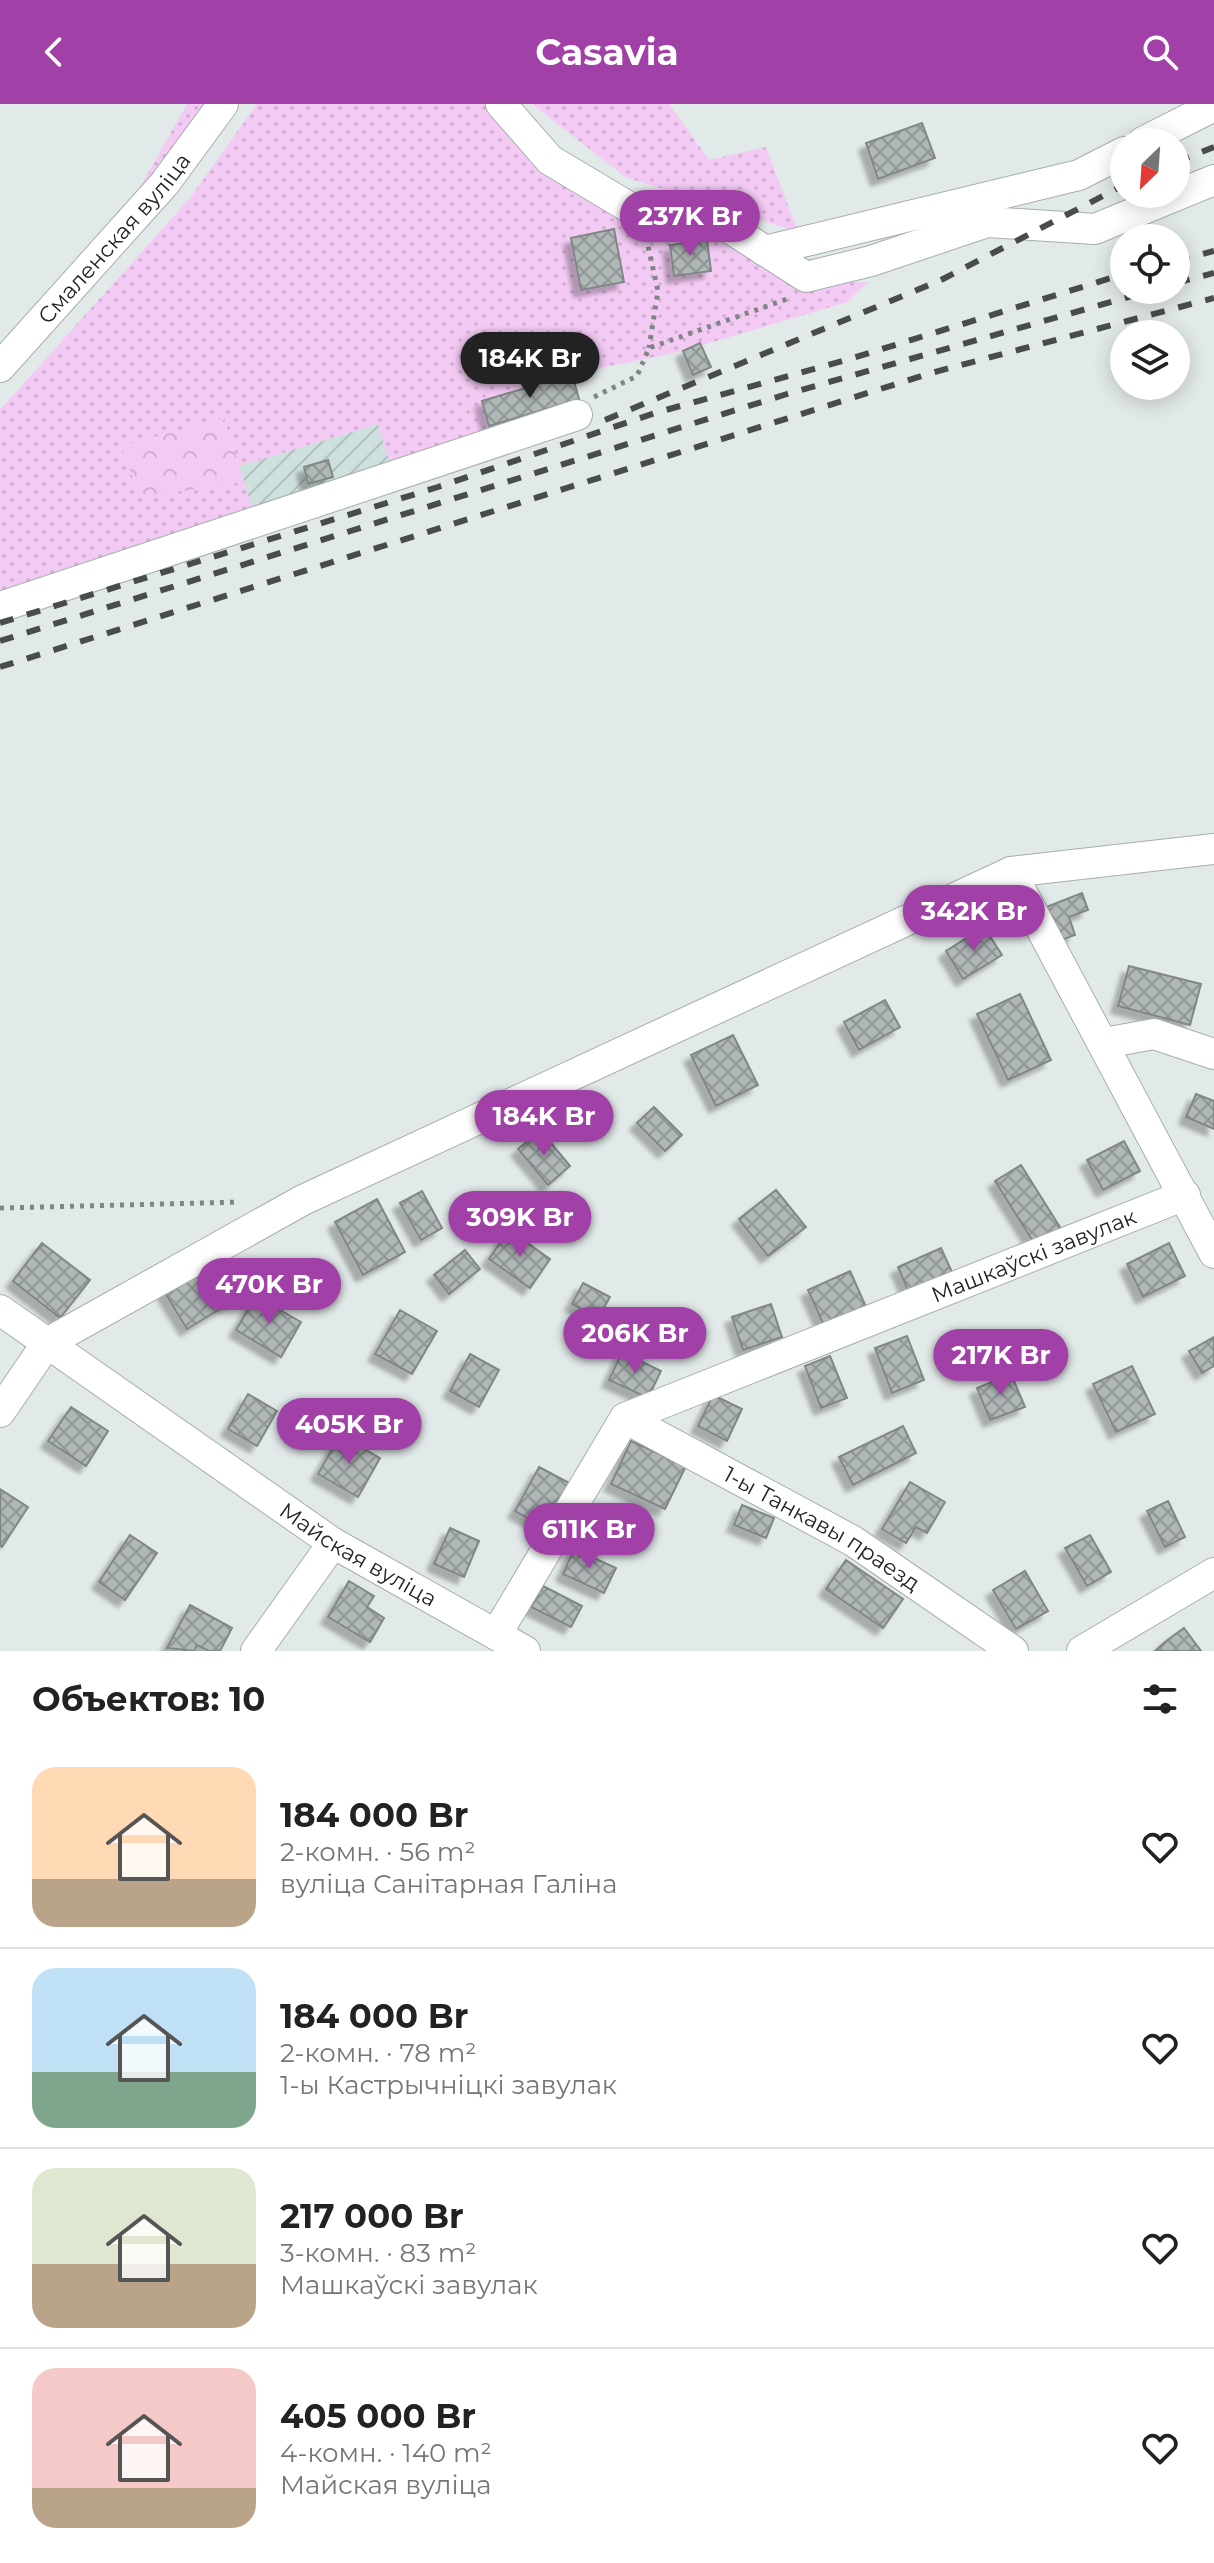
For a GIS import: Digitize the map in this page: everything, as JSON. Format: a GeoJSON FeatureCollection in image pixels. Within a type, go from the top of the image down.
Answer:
{"type":"FeatureCollection","features":[{"type":"Feature","properties":{"kind":"street","name":"Смаленская вуліца"},"geometry":{"type":"LineString","coordinates":[[0,367],[165,183],[223,104]]}},
{"type":"Feature","properties":{"kind":"street"},"geometry":{"type":"LineString","coordinates":[[501,104],[550,160],[636,209],[722,223],[806,277],[871,261],[987,222],[1095,229],[1214,180]]}},
{"type":"Feature","properties":{"kind":"street"},"geometry":{"type":"LineString","coordinates":[[1171,128],[1214,106]]}},
{"type":"Feature","properties":{"kind":"street"},"geometry":{"type":"LineString","coordinates":[[765,251],[1079,175],[1110,159]]}},
{"type":"Feature","properties":{"kind":"street"},"geometry":{"type":"LineString","coordinates":[[0,607],[577,415]]}},
{"type":"Feature","properties":{"kind":"street"},"geometry":{"type":"LineString","coordinates":[[0,1412],[47,1343],[303,1200],[1011,872],[1214,849]]}},
{"type":"Feature","properties":{"kind":"street"},"geometry":{"type":"LineString","coordinates":[[1011,872],[1214,1253]]}},
{"type":"Feature","properties":{"kind":"street"},"geometry":{"type":"LineString","coordinates":[[1104,1043],[1154,1034],[1214,1054]]}},
{"type":"Feature","properties":{"kind":"street","name":"Машкаўскі завулак"},"geometry":{"type":"LineString","coordinates":[[625,1418],[1185,1195]]}},
{"type":"Feature","properties":{"kind":"street","name":"Майская вуліца"},"geometry":{"type":"LineString","coordinates":[[0,1310],[333,1543],[525,1651]]}},
{"type":"Feature","properties":{"kind":"street"},"geometry":{"type":"LineString","coordinates":[[497,1633],[625,1418]]}},
{"type":"Feature","properties":{"kind":"street","name":"1-ы Танкавы праезд"},"geometry":{"type":"LineString","coordinates":[[625,1418],[853,1541],[1013,1651]]}},
{"type":"Feature","properties":{"kind":"street"},"geometry":{"type":"LineString","coordinates":[[256,1651],[333,1543]]}},
{"type":"Feature","properties":{"kind":"street"},"geometry":{"type":"LineString","coordinates":[[1082,1651],[1214,1573]]}},
{"type":"Feature","properties":{"kind":"path"},"geometry":{"type":"LineString","coordinates":[[577,415],[596,394],[637,376],[649,348],[658,291],[636,209]]}},
{"type":"Feature","properties":{"kind":"path"},"geometry":{"type":"LineString","coordinates":[[649,348],[797,295],[824,273]]}},
{"type":"Feature","properties":{"kind":"path"},"geometry":{"type":"LineString","coordinates":[[0,1208],[255,1201]]}},
{"type":"Feature","properties":{"kind":"shaded area"},"geometry":{"type":"Polygon","coordinates":[[[378,424],[393,472],[254,514],[239,466],[378,424]]]}},
{"type":"Feature","properties":{"kind":"green space"},"geometry":{"type":"Polygon","coordinates":[[[187,104],[205,104],[126,212],[187,104]]]}},
{"type":"Feature","properties":{"kind":"green space"},"geometry":{"type":"Polygon","coordinates":[[[257,104],[485,104],[542,171],[720,231],[793,283],[868,282],[847,302],[683,351],[572,374],[482,401],[489,426],[393,472],[378,424],[239,466],[224,418],[122,446],[140,496],[244,482],[254,514],[0,592],[0,410],[190,198],[257,104]]]}},
{"type":"Feature","properties":{"kind":"green space"},"geometry":{"type":"Polygon","coordinates":[[[532,104],[669,104],[709,160],[766,147],[798,232],[625,177],[532,104]]]}},
{"type":"Feature","properties":{"kind":"green space"},"geometry":{"type":"Polygon","coordinates":[[[224,418],[244,482],[140,497],[121,446],[224,418]]]}},
{"type":"Feature","properties":{"kind":"building"},"geometry":{"type":"Polygon","coordinates":[[[922,123],[935,158],[878,179],[866,143],[922,123]]]}},
{"type":"Feature","properties":{"kind":"building"},"geometry":{"type":"Polygon","coordinates":[[[614,229],[624,282],[581,290],[571,238],[614,229]]]}},
{"type":"Feature","properties":{"kind":"building"},"geometry":{"type":"Polygon","coordinates":[[[707,240],[711,271],[674,276],[670,245],[707,240]]]}},
{"type":"Feature","properties":{"kind":"building"},"geometry":{"type":"Polygon","coordinates":[[[700,343],[711,367],[693,375],[683,351],[700,343]]]}},
{"type":"Feature","properties":{"kind":"building"},"geometry":{"type":"Polygon","coordinates":[[[572,374],[579,399],[489,426],[482,401],[572,374]]]}},
{"type":"Feature","properties":{"kind":"building"},"geometry":{"type":"Polygon","coordinates":[[[328,460],[333,477],[308,484],[304,467],[328,460]]]}},
{"type":"Feature","properties":{"kind":"building"},"geometry":{"type":"Polygon","coordinates":[[[1082,893],[1088,910],[1069,917],[1075,935],[1059,941],[1046,907],[1082,893]]]}},
{"type":"Feature","properties":{"kind":"building"},"geometry":{"type":"Polygon","coordinates":[[[984,927],[1002,955],[963,979],[946,951],[984,927]]]}},
{"type":"Feature","properties":{"kind":"building"},"geometry":{"type":"Polygon","coordinates":[[[1129,966],[1201,984],[1190,1025],[1118,1006],[1129,966]]]}},
{"type":"Feature","properties":{"kind":"building"},"geometry":{"type":"Polygon","coordinates":[[[1020,994],[1051,1060],[1008,1080],[977,1014],[1020,994]]]}},
{"type":"Feature","properties":{"kind":"building"},"geometry":{"type":"Polygon","coordinates":[[[885,1000],[900,1027],[859,1050],[844,1022],[885,1000]]]}},
{"type":"Feature","properties":{"kind":"building"},"geometry":{"type":"Polygon","coordinates":[[[733,1035],[758,1085],[716,1106],[691,1055],[733,1035]]]}},
{"type":"Feature","properties":{"kind":"building"},"geometry":{"type":"Polygon","coordinates":[[[1196,1094],[1214,1101],[1214,1129],[1186,1117],[1196,1094]]]}},
{"type":"Feature","properties":{"kind":"building"},"geometry":{"type":"Polygon","coordinates":[[[654,1107],[682,1135],[665,1151],[637,1123],[654,1107]]]}},
{"type":"Feature","properties":{"kind":"building"},"geometry":{"type":"Polygon","coordinates":[[[541,1131],[570,1166],[548,1185],[518,1149],[541,1131]]]}},
{"type":"Feature","properties":{"kind":"building"},"geometry":{"type":"Polygon","coordinates":[[[1124,1141],[1140,1171],[1103,1190],[1087,1160],[1124,1141]]]}},
{"type":"Feature","properties":{"kind":"building"},"geometry":{"type":"Polygon","coordinates":[[[1021,1165],[1063,1232],[1037,1248],[995,1181],[1021,1165]]]}},
{"type":"Feature","properties":{"kind":"building"},"geometry":{"type":"Polygon","coordinates":[[[776,1190],[806,1227],[768,1256],[739,1219],[776,1190]]]}},
{"type":"Feature","properties":{"kind":"building"},"geometry":{"type":"Polygon","coordinates":[[[422,1191],[442,1228],[421,1240],[400,1203],[422,1191]]]}},
{"type":"Feature","properties":{"kind":"building"},"geometry":{"type":"Polygon","coordinates":[[[377,1199],[405,1252],[363,1275],[335,1222],[377,1199]]]}},
{"type":"Feature","properties":{"kind":"building"},"geometry":{"type":"Polygon","coordinates":[[[509,1230],[550,1259],[530,1288],[489,1259],[509,1230]]]}},
{"type":"Feature","properties":{"kind":"building"},"geometry":{"type":"Polygon","coordinates":[[[42,1243],[90,1280],[60,1318],[13,1281],[42,1243]]]}},
{"type":"Feature","properties":{"kind":"building"},"geometry":{"type":"Polygon","coordinates":[[[1169,1243],[1185,1276],[1143,1297],[1127,1264],[1169,1243]]]}},
{"type":"Feature","properties":{"kind":"building"},"geometry":{"type":"Polygon","coordinates":[[[941,1248],[956,1281],[912,1300],[898,1267],[941,1248]]]}},
{"type":"Feature","properties":{"kind":"building"},"geometry":{"type":"Polygon","coordinates":[[[465,1250],[480,1269],[449,1294],[434,1275],[465,1250]]]}},
{"type":"Feature","properties":{"kind":"building"},"geometry":{"type":"Polygon","coordinates":[[[213,1257],[238,1298],[187,1329],[162,1288],[213,1257]]]}},
{"type":"Feature","properties":{"kind":"building"},"geometry":{"type":"Polygon","coordinates":[[[850,1271],[867,1309],[825,1328],[808,1290],[850,1271]]]}},
{"type":"Feature","properties":{"kind":"building"},"geometry":{"type":"Polygon","coordinates":[[[583,1283],[610,1297],[598,1318],[572,1304],[583,1283]]]}},
{"type":"Feature","properties":{"kind":"building"},"geometry":{"type":"Polygon","coordinates":[[[256,1296],[301,1322],[281,1357],[236,1330],[256,1296]]]}},
{"type":"Feature","properties":{"kind":"building"},"geometry":{"type":"Polygon","coordinates":[[[771,1304],[782,1337],[743,1350],[732,1317],[771,1304]]]}},
{"type":"Feature","properties":{"kind":"building"},"geometry":{"type":"Polygon","coordinates":[[[400,1310],[437,1331],[412,1374],[375,1354],[400,1310]]]}},
{"type":"Feature","properties":{"kind":"building"},"geometry":{"type":"Polygon","coordinates":[[[907,1336],[924,1380],[892,1393],[875,1348],[907,1336]]]}},
{"type":"Feature","properties":{"kind":"building"},"geometry":{"type":"Polygon","coordinates":[[[1214,1337],[1214,1366],[1202,1373],[1189,1351],[1214,1337]]]}},
{"type":"Feature","properties":{"kind":"building"},"geometry":{"type":"Polygon","coordinates":[[[622,1352],[661,1371],[648,1398],[609,1380],[622,1352]]]}},
{"type":"Feature","properties":{"kind":"building"},"geometry":{"type":"Polygon","coordinates":[[[470,1354],[499,1370],[479,1407],[450,1391],[470,1354]]]}},
{"type":"Feature","properties":{"kind":"building"},"geometry":{"type":"Polygon","coordinates":[[[830,1356],[847,1398],[821,1408],[805,1366],[830,1356]]]}},
{"type":"Feature","properties":{"kind":"building"},"geometry":{"type":"Polygon","coordinates":[[[1132,1366],[1155,1414],[1116,1432],[1093,1384],[1132,1366]]]}},
{"type":"Feature","properties":{"kind":"building"},"geometry":{"type":"Polygon","coordinates":[[[1011,1374],[1025,1407],[990,1420],[977,1388],[1011,1374]]]}},
{"type":"Feature","properties":{"kind":"building"},"geometry":{"type":"Polygon","coordinates":[[[248,1394],[277,1411],[257,1446],[228,1429],[248,1394]]]}},
{"type":"Feature","properties":{"kind":"building"},"geometry":{"type":"Polygon","coordinates":[[[713,1395],[742,1409],[727,1441],[698,1426],[713,1395]]]}},
{"type":"Feature","properties":{"kind":"building"},"geometry":{"type":"Polygon","coordinates":[[[71,1407],[108,1431],[86,1466],[48,1441],[71,1407]]]}},
{"type":"Feature","properties":{"kind":"building"},"geometry":{"type":"Polygon","coordinates":[[[903,1426],[916,1453],[853,1485],[839,1457],[903,1426]]]}},
{"type":"Feature","properties":{"kind":"building"},"geometry":{"type":"Polygon","coordinates":[[[340,1435],[380,1458],[358,1497],[318,1474],[340,1435]]]}},
{"type":"Feature","properties":{"kind":"building"},"geometry":{"type":"Polygon","coordinates":[[[631,1441],[686,1466],[665,1509],[611,1484],[631,1441]]]}},
{"type":"Feature","properties":{"kind":"building"},"geometry":{"type":"Polygon","coordinates":[[[539,1467],[571,1484],[547,1529],[515,1511],[539,1467]]]}},
{"type":"Feature","properties":{"kind":"building"},"geometry":{"type":"Polygon","coordinates":[[[910,1482],[945,1502],[927,1533],[916,1527],[906,1543],[882,1529],[910,1482]]]}},
{"type":"Feature","properties":{"kind":"building"},"geometry":{"type":"Polygon","coordinates":[[[0,1489],[28,1507],[2,1547],[0,1546],[0,1489]]]}},
{"type":"Feature","properties":{"kind":"building"},"geometry":{"type":"Polygon","coordinates":[[[1168,1501],[1185,1537],[1165,1547],[1147,1511],[1168,1501]]]}},
{"type":"Feature","properties":{"kind":"building"},"geometry":{"type":"Polygon","coordinates":[[[742,1505],[774,1518],[766,1538],[734,1525],[742,1505]]]}},
{"type":"Feature","properties":{"kind":"building"},"geometry":{"type":"Polygon","coordinates":[[[450,1528],[479,1541],[464,1577],[434,1564],[450,1528]]]}},
{"type":"Feature","properties":{"kind":"building"},"geometry":{"type":"Polygon","coordinates":[[[130,1535],[157,1553],[125,1600],[99,1582],[130,1535]]]}},
{"type":"Feature","properties":{"kind":"building"},"geometry":{"type":"Polygon","coordinates":[[[1090,1535],[1111,1572],[1087,1586],[1065,1548],[1090,1535]]]}},
{"type":"Feature","properties":{"kind":"building"},"geometry":{"type":"Polygon","coordinates":[[[574,1549],[616,1568],[604,1593],[563,1574],[574,1549]]]}},
{"type":"Feature","properties":{"kind":"building"},"geometry":{"type":"Polygon","coordinates":[[[846,1560],[903,1599],[883,1628],[826,1589],[846,1560]]]}},
{"type":"Feature","properties":{"kind":"building"},"geometry":{"type":"Polygon","coordinates":[[[1025,1571],[1048,1611],[1016,1629],[993,1590],[1025,1571]]]}},
{"type":"Feature","properties":{"kind":"building"},"geometry":{"type":"Polygon","coordinates":[[[349,1581],[374,1596],[367,1607],[384,1618],[370,1642],[328,1617],[349,1581]]]}},
{"type":"Feature","properties":{"kind":"building"},"geometry":{"type":"Polygon","coordinates":[[[543,1586],[582,1606],[571,1627],[531,1607],[543,1586]]]}},
{"type":"Feature","properties":{"kind":"building"},"geometry":{"type":"Polygon","coordinates":[[[190,1605],[232,1628],[220,1651],[209,1651],[197,1645],[194,1651],[167,1648],[190,1605]]]}},
{"type":"Feature","properties":{"kind":"building"},"geometry":{"type":"Polygon","coordinates":[[[1184,1628],[1201,1651],[1155,1651],[1165,1642],[1184,1628]]]}},
{"type":"Feature","properties":{"kind":"railway"},"geometry":{"type":"LineString","coordinates":[[1190,156],[1214,147]]}},
{"type":"Feature","properties":{"kind":"railway"},"geometry":{"type":"LineString","coordinates":[[605,420],[941,280],[1110,192]]}},
{"type":"Feature","properties":{"kind":"railway"},"geometry":{"type":"LineString","coordinates":[[1190,257],[1214,251]]}},
{"type":"Feature","properties":{"kind":"railway"},"geometry":{"type":"LineString","coordinates":[[1190,279],[1214,273]]}},
{"type":"Feature","properties":{"kind":"railway"},"geometry":{"type":"LineString","coordinates":[[0,623],[438,487],[655,413],[853,358],[1110,278]]}},
{"type":"Feature","properties":{"kind":"railway"},"geometry":{"type":"LineString","coordinates":[[0,667],[931,373],[1214,298]]}},
{"type":"Feature","properties":{"kind":"railway"},"geometry":{"type":"LineString","coordinates":[[0,641],[787,394],[1110,302]]}}]}
